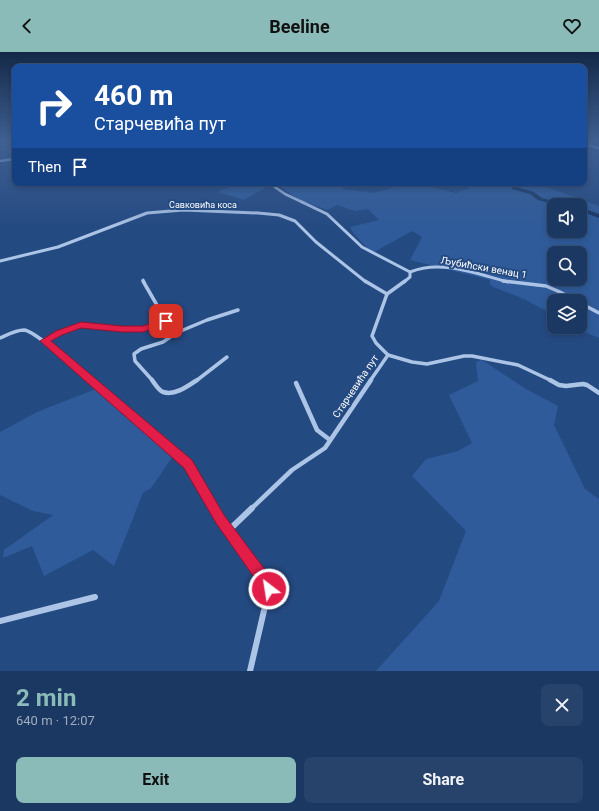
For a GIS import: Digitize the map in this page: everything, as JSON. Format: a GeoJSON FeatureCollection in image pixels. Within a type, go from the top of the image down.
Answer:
{"type":"FeatureCollection","features":[{"type":"Feature","properties":{"kind":"street"},"geometry":{"type":"LineString","coordinates":[[273,186],[285,194],[327,214],[362,247],[410,272],[410,277],[387,294],[372,336],[376,343],[388,355]]}},
{"type":"Feature","properties":{"kind":"street","name":"Савковића коса"},"geometry":{"type":"LineString","coordinates":[[0,261],[58,247],[147,213],[183,210],[258,213],[279,215],[295,221],[322,246],[367,282],[387,294]]}},
{"type":"Feature","properties":{"kind":"street","name":"Љубићски венац 1"},"geometry":{"type":"LineString","coordinates":[[410,272],[418,267],[429,266],[466,272],[515,283],[537,284],[552,288],[564,294]]}},
{"type":"Feature","properties":{"kind":"street"},"geometry":{"type":"LineString","coordinates":[[143,280],[169,326],[176,333]]}},
{"type":"Feature","properties":{"kind":"street"},"geometry":{"type":"LineString","coordinates":[[587,307],[599,313]]}},
{"type":"Feature","properties":{"kind":"street"},"geometry":{"type":"LineString","coordinates":[[227,357],[180,391],[166,394],[162,392],[135,361],[134,354],[141,349],[163,342],[176,333],[207,320],[238,310]]}},
{"type":"Feature","properties":{"kind":"street"},"geometry":{"type":"LineString","coordinates":[[44,341],[59,333],[81,325],[122,329],[143,329],[166,321]]}},
{"type":"Feature","properties":{"kind":"street"},"geometry":{"type":"LineString","coordinates":[[0,338],[23,331],[28,331],[36,338],[44,341],[188,464],[228,531],[267,584],[269,589],[250,671]]}},
{"type":"Feature","properties":{"kind":"street","name":"Старчевића пут"},"geometry":{"type":"LineString","coordinates":[[228,531],[292,470],[312,458],[324,448],[388,355],[412,362],[427,364],[464,356],[490,358],[518,365],[565,387],[580,382],[587,384],[599,393]]}},
{"type":"Feature","properties":{"kind":"street"},"geometry":{"type":"LineString","coordinates":[[296,384],[312,422],[317,430],[330,440]]}},
{"type":"Feature","properties":{"kind":"street"},"geometry":{"type":"LineString","coordinates":[[0,621],[95,597]]}},
{"type":"Feature","properties":{"kind":"shaded area"},"geometry":{"type":"Polygon","coordinates":[[[232,186],[268,186],[244,200],[218,192],[232,186]]]}},
{"type":"Feature","properties":{"kind":"shaded area"},"geometry":{"type":"Polygon","coordinates":[[[279,186],[342,186],[343,189],[374,193],[398,186],[427,186],[456,193],[473,186],[543,186],[577,198],[547,198],[547,238],[587,238],[587,202],[599,206],[599,338],[587,333],[587,294],[547,294],[547,311],[524,299],[493,287],[490,284],[490,280],[410,260],[422,237],[412,231],[372,253],[354,234],[350,227],[379,220],[368,209],[355,211],[337,205],[327,210],[300,200],[279,186]]]}},
{"type":"Feature","properties":{"kind":"shaded area"},"geometry":{"type":"Polygon","coordinates":[[[482,360],[526,389],[558,406],[554,425],[585,489],[599,499],[599,671],[376,671],[439,601],[466,531],[412,476],[426,459],[458,451],[472,443],[449,395],[478,381],[476,362],[482,360]]]}},
{"type":"Feature","properties":{"kind":"shaded area"},"geometry":{"type":"Polygon","coordinates":[[[96,389],[173,456],[151,488],[143,493],[114,566],[93,550],[44,576],[32,546],[3,558],[4,550],[53,515],[33,511],[0,495],[0,432],[37,412],[96,389]]]}},
{"type":"Feature","properties":{"kind":"waterway"},"geometry":{"type":"LineString","coordinates":[[515,186],[514,188],[532,193],[540,199],[547,201]]}},
{"type":"Feature","properties":{"kind":"waterway"},"geometry":{"type":"LineString","coordinates":[[587,212],[599,216]]}},
{"type":"Feature","properties":{"kind":"route"},"geometry":{"type":"LineString","coordinates":[[166,321],[143,329],[99,328],[81,325],[59,333],[44,341],[188,464],[220,519],[267,584],[269,589]]}}]}
